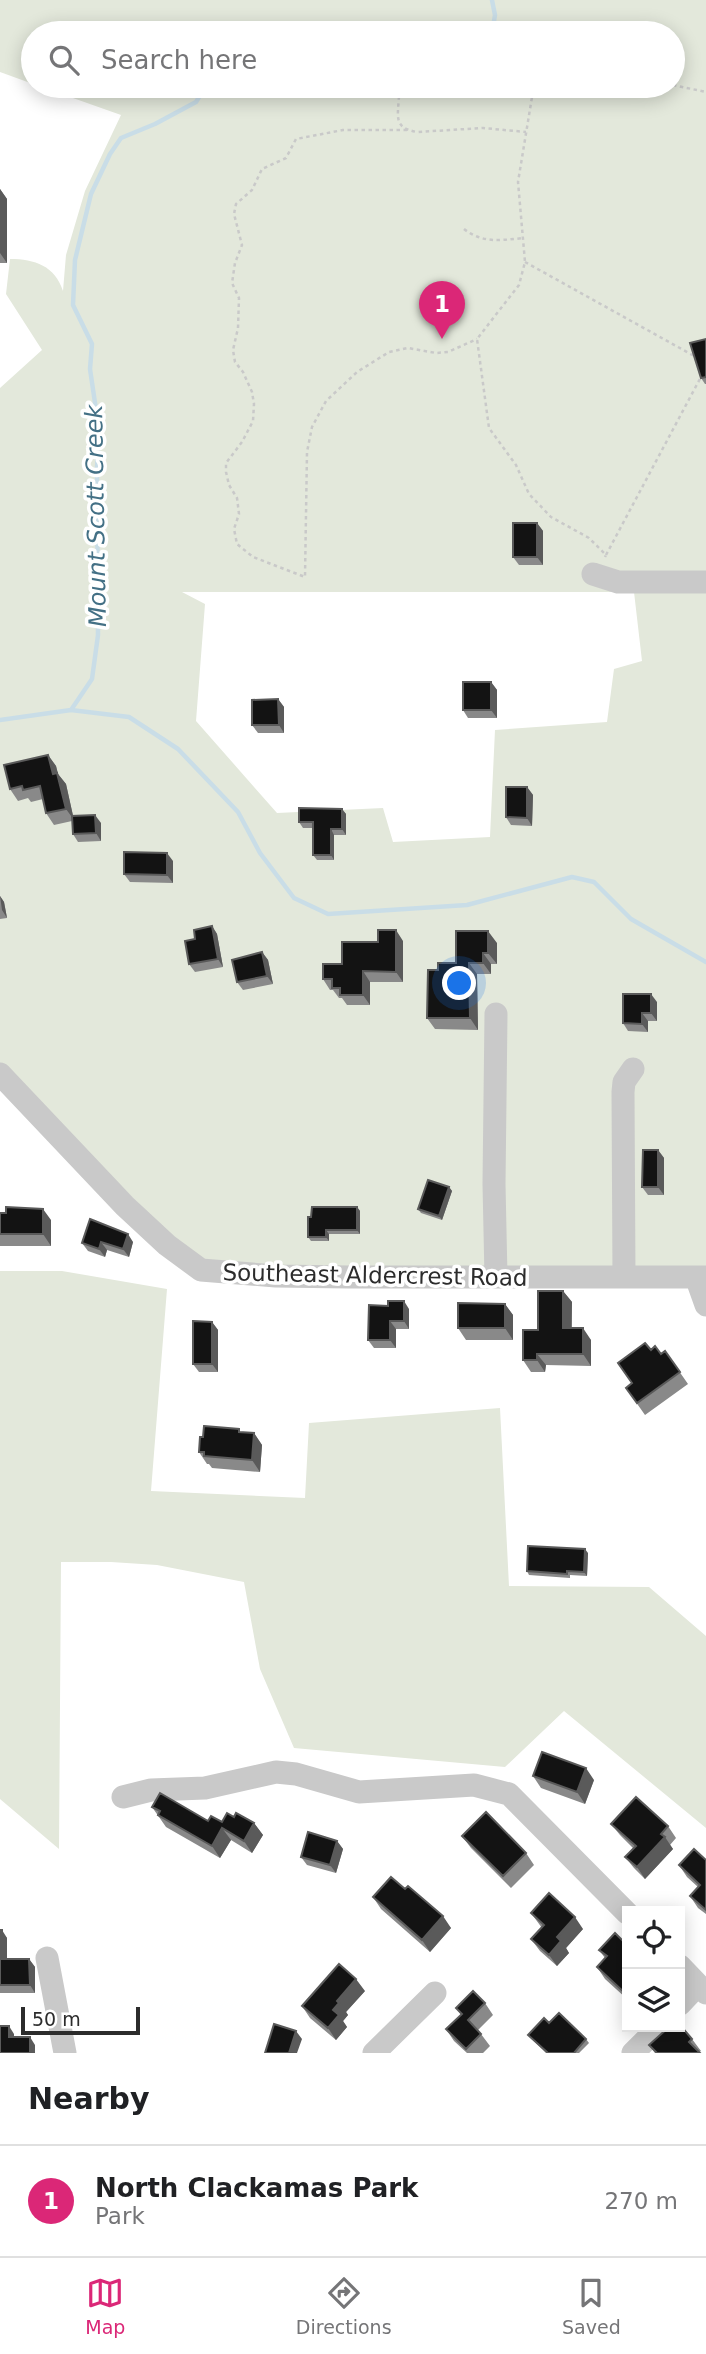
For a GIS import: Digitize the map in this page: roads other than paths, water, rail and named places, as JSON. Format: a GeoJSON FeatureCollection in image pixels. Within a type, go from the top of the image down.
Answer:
{"type":"FeatureCollection","features":[{"type":"Feature","properties":{"kind":"street"},"geometry":{"type":"LineString","coordinates":[[593,574],[618,582],[706,582]]}},
{"type":"Feature","properties":{"kind":"street"},"geometry":{"type":"LineString","coordinates":[[496,1014],[496,1277]]}},
{"type":"Feature","properties":{"kind":"street"},"geometry":{"type":"LineString","coordinates":[[624,1277],[623,1092],[624,1082],[633,1069]]}},
{"type":"Feature","properties":{"kind":"street","name":"Southeast Aldercrest Road"},"geometry":{"type":"LineString","coordinates":[[0,1074],[125,1206],[174,1251],[201,1270],[276,1276],[701,1277]]}},
{"type":"Feature","properties":{"kind":"street"},"geometry":{"type":"LineString","coordinates":[[701,1277],[706,1305]]}},
{"type":"Feature","properties":{"kind":"street"},"geometry":{"type":"LineString","coordinates":[[122,1797],[151,1790],[205,1788],[276,1772],[296,1774],[359,1792],[474,1785],[509,1794],[622,1908]]}},
{"type":"Feature","properties":{"kind":"street"},"geometry":{"type":"LineString","coordinates":[[47,1958],[65,2053]]}},
{"type":"Feature","properties":{"kind":"street"},"geometry":{"type":"LineString","coordinates":[[683,1969],[702,1989],[685,2001]]}},
{"type":"Feature","properties":{"kind":"street"},"geometry":{"type":"LineString","coordinates":[[374,2053],[435,1993]]}},
{"type":"Feature","properties":{"kind":"street"},"geometry":{"type":"LineString","coordinates":[[633,2053],[654,2032]]}},
{"type":"Feature","properties":{"kind":"waterway","name":"Mount Scott Creek"},"geometry":{"type":"LineString","coordinates":[[492,0],[494,21]]}},
{"type":"Feature","properties":{"kind":"waterway","name":"Mount Scott Creek"},"geometry":{"type":"LineString","coordinates":[[71,710],[92,679],[98,635],[99,430],[90,369],[92,344],[73,305],[75,260],[91,194],[110,154],[121,138],[155,124],[196,102],[198,98]]}},
{"type":"Feature","properties":{"kind":"waterway"},"geometry":{"type":"LineString","coordinates":[[0,720],[71,710],[129,717],[178,749],[238,812],[260,853],[294,898],[328,914],[467,905],[572,877],[594,882],[631,919],[706,962]]}},
{"type":"Feature","properties":{"kind":"place","name":"North Clackamas Park"},"geometry":{"type":"Point","coordinates":[442,339]}}]}
